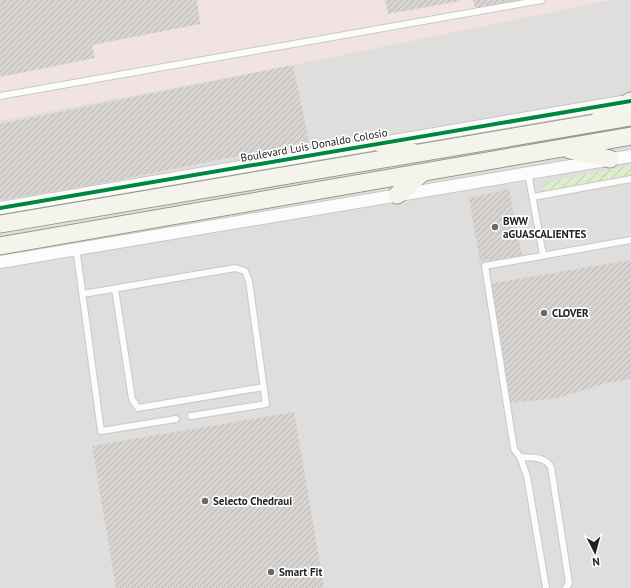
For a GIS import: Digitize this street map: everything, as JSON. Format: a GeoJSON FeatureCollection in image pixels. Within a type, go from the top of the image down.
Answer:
{"type":"FeatureCollection","features":[{"type":"Feature","properties":{"kind":"main road"},"geometry":{"type":"LineString","coordinates":[[588,125],[631,101]]}},
{"type":"Feature","properties":{"kind":"main road"},"geometry":{"type":"LineString","coordinates":[[0,226],[631,117]]}},
{"type":"Feature","properties":{"kind":"main road"},"geometry":{"type":"LineString","coordinates":[[0,246],[76,241],[422,173],[631,136]]}},
{"type":"Feature","properties":{"kind":"main road"},"geometry":{"type":"LineString","coordinates":[[380,143],[418,154]]}},
{"type":"Feature","properties":{"kind":"main road"},"geometry":{"type":"LineString","coordinates":[[562,148],[610,159]]}},
{"type":"Feature","properties":{"kind":"main road"},"geometry":{"type":"LineString","coordinates":[[397,195],[422,173]]}},
{"type":"Feature","properties":{"kind":"main road"},"geometry":{"type":"LineString","coordinates":[[76,241],[92,222],[107,218],[196,203],[216,197],[237,184]]}},
{"type":"Feature","properties":{"kind":"main road"},"geometry":{"type":"LineString","coordinates":[[0,226],[23,230],[60,228],[76,241]]}},
{"type":"Feature","properties":{"kind":"street","name":"Boulevard Luis Donaldo Colosio"},"geometry":{"type":"LineString","coordinates":[[0,208],[631,101]]}},
{"type":"Feature","properties":{"kind":"street"},"geometry":{"type":"LineString","coordinates":[[0,262],[76,241],[397,195],[631,156]]}},
{"type":"Feature","properties":{"kind":"lane"},"geometry":{"type":"LineString","coordinates":[[0,96],[542,0]]}},
{"type":"Feature","properties":{"kind":"lane"},"geometry":{"type":"LineString","coordinates":[[528,173],[543,255]]}},
{"type":"Feature","properties":{"kind":"lane"},"geometry":{"type":"LineString","coordinates":[[533,197],[631,179]]}},
{"type":"Feature","properties":{"kind":"lane"},"geometry":{"type":"LineString","coordinates":[[546,588],[527,476],[520,457],[514,449],[485,266],[631,240]]}},
{"type":"Feature","properties":{"kind":"lane"},"geometry":{"type":"LineString","coordinates":[[76,241],[101,431],[176,419]]}},
{"type":"Feature","properties":{"kind":"lane"},"geometry":{"type":"LineString","coordinates":[[83,294],[235,268],[242,269],[248,276],[266,404],[191,416]]}},
{"type":"Feature","properties":{"kind":"lane"},"geometry":{"type":"LineString","coordinates":[[115,289],[132,399],[138,408],[264,388]]}},
{"type":"Feature","properties":{"kind":"lane"},"geometry":{"type":"LineString","coordinates":[[520,457],[543,459],[548,462],[551,467],[569,583],[566,588]]}},
{"type":"Feature","properties":{"kind":"shaded area"},"geometry":{"type":"Polygon","coordinates":[[[0,0],[631,0],[631,588],[0,588],[0,0]]]}},
{"type":"Feature","properties":{"kind":"shaded area"},"geometry":{"type":"Polygon","coordinates":[[[0,0],[611,0],[293,65],[0,121],[0,0]]]}},
{"type":"Feature","properties":{"kind":"shaded area"},"geometry":{"type":"Polygon","coordinates":[[[631,184],[631,251],[549,263],[535,202],[631,184]]]}},
{"type":"Feature","properties":{"kind":"green space"},"geometry":{"type":"Polygon","coordinates":[[[631,165],[631,175],[545,191],[543,183],[631,165]]]}},
{"type":"Feature","properties":{"kind":"building"},"geometry":{"type":"Polygon","coordinates":[[[0,0],[197,0],[200,24],[92,45],[95,58],[0,77],[0,0]]]}},
{"type":"Feature","properties":{"kind":"building"},"geometry":{"type":"Polygon","coordinates":[[[385,0],[459,0],[459,1],[388,14],[385,0]]]}},
{"type":"Feature","properties":{"kind":"building"},"geometry":{"type":"Polygon","coordinates":[[[473,0],[523,0],[523,1],[476,10],[473,0]]]}},
{"type":"Feature","properties":{"kind":"building"},"geometry":{"type":"Polygon","coordinates":[[[293,65],[309,142],[87,186],[0,200],[0,124],[293,65]]]}},
{"type":"Feature","properties":{"kind":"building","name":"BWW aGUASCALIENTES"},"geometry":{"type":"Polygon","coordinates":[[[509,189],[522,256],[480,262],[469,198],[509,189]]]}},
{"type":"Feature","properties":{"kind":"building","name":"CLOVER"},"geometry":{"type":"Polygon","coordinates":[[[631,260],[631,379],[607,383],[558,398],[507,403],[488,284],[631,260]]]}},
{"type":"Feature","properties":{"kind":"building","name":"Selecto Chedraui"},"geometry":{"type":"Polygon","coordinates":[[[294,412],[324,588],[116,588],[92,446],[294,412]]]}},
{"type":"Feature","properties":{"kind":"cycle path"},"geometry":{"type":"LineString","coordinates":[[0,208],[631,101]]}},
{"type":"Feature","properties":{"kind":"place","name":"BWW aGUASCALIENTES"},"geometry":{"type":"Point","coordinates":[495,227]}},
{"type":"Feature","properties":{"kind":"place","name":"CLOVER"},"geometry":{"type":"Point","coordinates":[544,313]}},
{"type":"Feature","properties":{"kind":"place","name":"Selecto Chedraui"},"geometry":{"type":"Point","coordinates":[205,501]}},
{"type":"Feature","properties":{"kind":"place","name":"Smart Fit"},"geometry":{"type":"Point","coordinates":[271,572]}}]}
